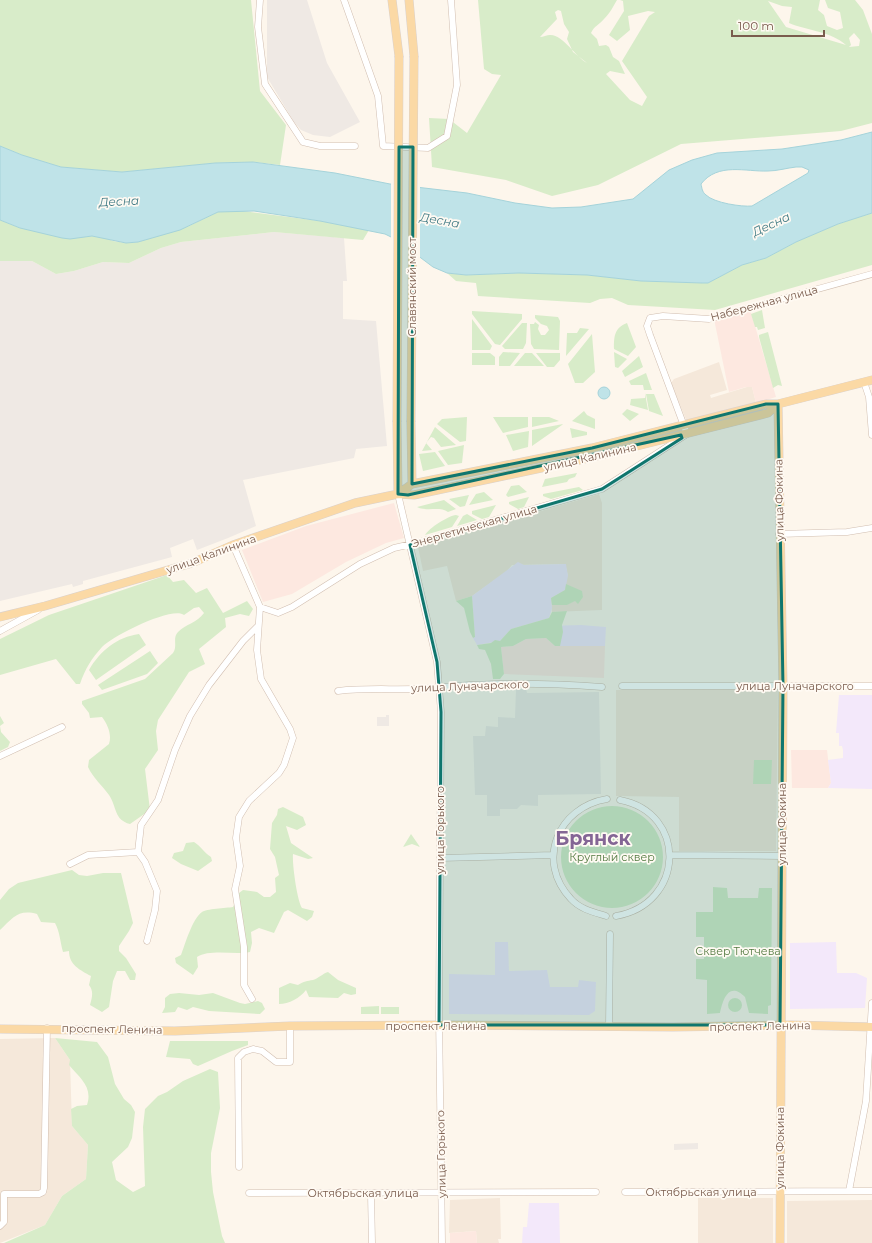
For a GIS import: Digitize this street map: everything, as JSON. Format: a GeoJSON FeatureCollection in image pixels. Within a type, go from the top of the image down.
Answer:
{"type":"FeatureCollection","features":[{"type":"Feature","properties":{"kind":"main road","name":"Славянский мост"},"geometry":{"type":"LineString","coordinates":[[392,0],[399,56],[397,422]]}},
{"type":"Feature","properties":{"kind":"main road","name":"Славянский мост"},"geometry":{"type":"LineString","coordinates":[[409,0],[414,56],[411,422],[412,484]]}},
{"type":"Feature","properties":{"kind":"main road","name":"улица Калинина"},"geometry":{"type":"LineString","coordinates":[[398,494],[412,484],[582,450],[766,404],[778,404],[872,380]]}},
{"type":"Feature","properties":{"kind":"main road","name":"улица Калинина"},"geometry":{"type":"LineString","coordinates":[[0,617],[45,606],[192,563],[233,545],[355,503],[398,494],[419,494],[593,457],[768,413],[778,404]]}},
{"type":"Feature","properties":{"kind":"main road","name":"улица Фокина"},"geometry":{"type":"LineString","coordinates":[[778,404],[779,534],[783,686],[780,1243]]}},
{"type":"Feature","properties":{"kind":"main road","name":"улица Горького"},"geometry":{"type":"LineString","coordinates":[[397,422],[398,494]]}},
{"type":"Feature","properties":{"kind":"main road","name":"проспект Ленина"},"geometry":{"type":"LineString","coordinates":[[0,1028],[176,1031],[290,1026],[439,1025],[609,1027],[780,1025],[871,1027]]}},
{"type":"Feature","properties":{"kind":"street"},"geometry":{"type":"LineString","coordinates":[[260,0],[258,27],[265,84],[303,142],[320,146],[355,146]]}},
{"type":"Feature","properties":{"kind":"street"},"geometry":{"type":"LineString","coordinates":[[344,0],[378,96],[383,146],[428,148],[447,136],[458,85],[451,0]]}},
{"type":"Feature","properties":{"kind":"street","name":"Набережная улица"},"geometry":{"type":"LineString","coordinates":[[685,425],[647,326],[647,321],[653,316],[709,319],[872,274]]}},
{"type":"Feature","properties":{"kind":"street"},"geometry":{"type":"LineString","coordinates":[[864,382],[869,397],[872,435]]}},
{"type":"Feature","properties":{"kind":"street"},"geometry":{"type":"LineString","coordinates":[[685,425],[687,434]]}},
{"type":"Feature","properties":{"kind":"street","name":"Энергетическая улица"},"geometry":{"type":"LineString","coordinates":[[260,607],[278,613],[292,607],[360,564],[394,548],[410,545],[602,489],[687,434]]}},
{"type":"Feature","properties":{"kind":"street","name":"улица Горького"},"geometry":{"type":"LineString","coordinates":[[398,494],[437,662],[441,712],[439,1025],[442,1243]]}},
{"type":"Feature","properties":{"kind":"street"},"geometry":{"type":"LineString","coordinates":[[779,534],[847,532],[872,528]]}},
{"type":"Feature","properties":{"kind":"street"},"geometry":{"type":"LineString","coordinates":[[233,545],[260,607],[257,650],[261,679],[290,729],[293,738],[284,765],[279,773],[249,801],[240,817],[236,838],[240,866],[235,889],[244,947],[244,985],[252,999]]}},
{"type":"Feature","properties":{"kind":"street"},"geometry":{"type":"LineString","coordinates":[[0,631],[45,606]]}},
{"type":"Feature","properties":{"kind":"street"},"geometry":{"type":"LineString","coordinates":[[147,941],[155,910],[157,891],[145,862],[138,852],[141,825],[158,800],[175,750],[190,716],[209,685],[243,641],[258,626]]}},
{"type":"Feature","properties":{"kind":"street","name":"улица Луначарского"},"geometry":{"type":"LineString","coordinates":[[338,691],[360,688],[527,684],[602,687]]}},
{"type":"Feature","properties":{"kind":"street","name":"улица Луначарского"},"geometry":{"type":"LineString","coordinates":[[622,686],[872,686]]}},
{"type":"Feature","properties":{"kind":"street"},"geometry":{"type":"LineString","coordinates":[[0,756],[62,727]]}},
{"type":"Feature","properties":{"kind":"street"},"geometry":{"type":"LineString","coordinates":[[606,916],[587,910],[571,899],[559,883],[553,855],[554,846],[561,828],[573,814],[589,804],[607,799]]}},
{"type":"Feature","properties":{"kind":"street"},"geometry":{"type":"LineString","coordinates":[[616,916],[626,914],[644,906],[658,893],[667,875],[670,855],[666,837],[657,821],[643,808],[620,800]]}},
{"type":"Feature","properties":{"kind":"street"},"geometry":{"type":"LineString","coordinates":[[70,864],[88,855],[138,852]]}},
{"type":"Feature","properties":{"kind":"street"},"geometry":{"type":"LineString","coordinates":[[440,858],[553,855]]}},
{"type":"Feature","properties":{"kind":"street"},"geometry":{"type":"LineString","coordinates":[[670,855],[782,856]]}},
{"type":"Feature","properties":{"kind":"street"},"geometry":{"type":"LineString","coordinates":[[609,1027],[610,934]]}},
{"type":"Feature","properties":{"kind":"street"},"geometry":{"type":"LineString","coordinates":[[848,1191],[866,1101],[872,1003]]}},
{"type":"Feature","properties":{"kind":"street"},"geometry":{"type":"LineString","coordinates":[[239,1168],[238,1058],[244,1052],[253,1049],[262,1050],[276,1062],[290,1062],[290,1026]]}},
{"type":"Feature","properties":{"kind":"street"},"geometry":{"type":"LineString","coordinates":[[0,1226],[4,1222],[4,1194],[39,1194],[43,1192],[44,1188],[47,1028]]}},
{"type":"Feature","properties":{"kind":"street","name":"Октябрьская улица"},"geometry":{"type":"LineString","coordinates":[[625,1192],[872,1191]]}},
{"type":"Feature","properties":{"kind":"street","name":"Октябрьская улица"},"geometry":{"type":"LineString","coordinates":[[249,1193],[371,1194],[596,1192]]}},
{"type":"Feature","properties":{"kind":"street"},"geometry":{"type":"LineString","coordinates":[[371,1194],[372,1243]]}},
{"type":"Feature","properties":{"kind":"highlighted area"},"geometry":{"type":"Polygon","coordinates":[[[399,147],[413,147],[412,484],[592,448],[766,404],[778,404],[783,686],[780,1025],[439,1025],[441,712],[437,662],[410,545],[602,489],[682,438],[681,435],[408,495],[398,494],[399,147]]]}},
{"type":"Feature","properties":{"kind":"shaded area"},"geometry":{"type":"Polygon","coordinates":[[[267,0],[307,0],[327,63],[360,122],[330,137],[313,135],[301,130],[294,122],[267,77],[267,0]]]}},
{"type":"Feature","properties":{"kind":"shaded area"},"geometry":{"type":"Polygon","coordinates":[[[274,232],[344,238],[347,281],[343,281],[343,319],[376,321],[387,446],[356,449],[354,458],[243,480],[256,526],[228,538],[197,550],[193,539],[170,548],[172,557],[83,581],[83,584],[73,587],[72,584],[0,601],[0,261],[32,261],[56,274],[74,271],[103,262],[129,263],[161,248],[181,242],[274,232]]]}},
{"type":"Feature","properties":{"kind":"shaded area"},"geometry":{"type":"Polygon","coordinates":[[[750,309],[776,397],[756,403],[752,387],[746,387],[729,392],[714,319],[750,309]]]}},
{"type":"Feature","properties":{"kind":"shaded area"},"geometry":{"type":"Polygon","coordinates":[[[719,362],[727,390],[710,395],[711,398],[747,387],[752,387],[756,403],[687,422],[671,383],[674,379],[719,362]]]}},
{"type":"Feature","properties":{"kind":"shaded area"},"geometry":{"type":"Polygon","coordinates":[[[599,494],[602,503],[602,610],[552,612],[551,598],[565,590],[566,577],[568,576],[565,564],[512,565],[506,572],[472,596],[456,601],[447,566],[423,571],[418,547],[599,494]]]}},
{"type":"Feature","properties":{"kind":"shaded area"},"geometry":{"type":"Polygon","coordinates":[[[394,503],[404,538],[386,543],[346,562],[292,594],[263,602],[242,550],[306,526],[394,503]]]}},
{"type":"Feature","properties":{"kind":"shaded area"},"geometry":{"type":"Polygon","coordinates":[[[518,562],[524,565],[566,564],[568,576],[565,590],[551,598],[552,608],[549,618],[511,629],[500,641],[477,645],[473,638],[475,637],[472,596],[518,562]]]}},
{"type":"Feature","properties":{"kind":"shaded area"},"geometry":{"type":"Polygon","coordinates":[[[581,625],[606,627],[605,646],[555,646],[547,626],[581,625]]]}},
{"type":"Feature","properties":{"kind":"shaded area"},"geometry":{"type":"Polygon","coordinates":[[[546,638],[555,646],[605,646],[604,678],[504,674],[501,647],[513,646],[526,639],[546,638]]]}},
{"type":"Feature","properties":{"kind":"shaded area"},"geometry":{"type":"Polygon","coordinates":[[[516,689],[526,689],[527,693],[599,692],[601,794],[538,795],[538,806],[521,805],[517,809],[500,809],[500,816],[487,816],[487,795],[475,795],[473,736],[485,736],[486,726],[498,727],[498,717],[515,718],[516,689]]]}},
{"type":"Feature","properties":{"kind":"shaded area"},"geometry":{"type":"Polygon","coordinates":[[[778,689],[776,851],[679,851],[679,797],[616,796],[616,690],[778,689]]]}},
{"type":"Feature","properties":{"kind":"shaded area"},"geometry":{"type":"Polygon","coordinates":[[[839,695],[872,695],[872,789],[828,788],[831,783],[828,760],[843,758],[842,746],[839,746],[839,733],[836,733],[839,695]]]}},
{"type":"Feature","properties":{"kind":"shaded area"},"geometry":{"type":"Polygon","coordinates":[[[386,715],[389,715],[389,726],[377,726],[377,717],[386,717],[386,715]]]}},
{"type":"Feature","properties":{"kind":"shaded area"},"geometry":{"type":"Polygon","coordinates":[[[791,750],[827,750],[831,783],[828,788],[792,788],[791,750]]]}},
{"type":"Feature","properties":{"kind":"shaded area"},"geometry":{"type":"Polygon","coordinates":[[[495,942],[508,942],[509,971],[547,970],[550,987],[578,987],[579,980],[596,982],[595,1011],[589,1015],[449,1014],[449,974],[495,975],[495,942]]]}},
{"type":"Feature","properties":{"kind":"shaded area"},"geometry":{"type":"Polygon","coordinates":[[[836,942],[837,973],[856,973],[867,978],[865,1008],[790,1009],[790,943],[836,942]]]}},
{"type":"Feature","properties":{"kind":"shaded area"},"geometry":{"type":"Polygon","coordinates":[[[55,1038],[70,1060],[72,1126],[88,1145],[86,1179],[62,1196],[45,1225],[0,1243],[0,1039],[55,1038]]]}},
{"type":"Feature","properties":{"kind":"shaded area"},"geometry":{"type":"Polygon","coordinates":[[[698,1143],[698,1149],[674,1150],[674,1144],[698,1143]]]}},
{"type":"Feature","properties":{"kind":"shaded area"},"geometry":{"type":"Polygon","coordinates":[[[500,1198],[501,1239],[498,1239],[499,1243],[477,1243],[476,1231],[449,1233],[450,1200],[500,1198]]]}},
{"type":"Feature","properties":{"kind":"shaded area"},"geometry":{"type":"Polygon","coordinates":[[[698,1198],[773,1198],[773,1243],[698,1243],[698,1198]]]}},
{"type":"Feature","properties":{"kind":"shaded area"},"geometry":{"type":"Polygon","coordinates":[[[872,1200],[872,1243],[787,1243],[787,1201],[872,1200]]]}},
{"type":"Feature","properties":{"kind":"shaded area"},"geometry":{"type":"Polygon","coordinates":[[[529,1203],[559,1203],[560,1243],[522,1243],[523,1227],[527,1227],[529,1203]]]}},
{"type":"Feature","properties":{"kind":"shaded area"},"geometry":{"type":"Polygon","coordinates":[[[476,1231],[477,1243],[450,1243],[450,1233],[476,1231]]]}},
{"type":"Feature","properties":{"kind":"green space"},"geometry":{"type":"Polygon","coordinates":[[[0,0],[251,0],[260,91],[286,125],[280,165],[253,162],[215,163],[122,172],[61,167],[22,155],[0,146],[0,0]]]}},
{"type":"Feature","properties":{"kind":"green space"},"geometry":{"type":"Polygon","coordinates":[[[478,0],[617,0],[608,14],[591,33],[597,39],[599,46],[606,45],[609,47],[613,57],[619,61],[625,74],[610,71],[606,74],[630,100],[642,106],[647,97],[622,61],[649,16],[655,12],[648,11],[628,16],[630,30],[617,41],[609,35],[624,11],[623,1],[620,0],[820,0],[818,10],[824,15],[827,26],[837,30],[843,28],[840,12],[828,8],[825,0],[855,0],[863,10],[872,34],[872,123],[841,131],[681,144],[598,185],[552,196],[506,180],[432,167],[429,118],[449,119],[467,133],[501,75],[492,74],[484,69],[478,0]],[[768,1],[786,27],[846,45],[840,40],[826,34],[789,23],[792,7],[782,6],[768,1]],[[558,10],[555,12],[557,19],[540,37],[549,35],[555,36],[572,49],[567,39],[569,32],[564,24],[561,11],[558,10]],[[854,33],[849,38],[851,45],[849,47],[859,46],[860,40],[854,33]]]}},
{"type":"Feature","properties":{"kind":"green space"},"geometry":{"type":"Polygon","coordinates":[[[235,210],[320,221],[369,230],[363,240],[274,232],[181,242],[161,248],[129,263],[103,262],[74,271],[56,274],[32,261],[0,261],[0,220],[20,228],[81,237],[104,237],[113,241],[126,243],[138,242],[189,226],[218,212],[235,210]]]}},
{"type":"Feature","properties":{"kind":"green space"},"geometry":{"type":"Polygon","coordinates":[[[872,213],[872,265],[715,310],[628,305],[612,298],[600,299],[590,303],[478,296],[476,283],[456,281],[447,273],[466,275],[519,273],[587,275],[641,281],[708,283],[742,265],[766,258],[796,242],[838,224],[872,213]]]}},
{"type":"Feature","properties":{"kind":"green space"},"geometry":{"type":"Polygon","coordinates":[[[762,310],[765,328],[758,330],[757,327],[755,327],[751,314],[762,310]]]}},
{"type":"Feature","properties":{"kind":"green space"},"geometry":{"type":"Polygon","coordinates":[[[472,311],[522,314],[522,319],[500,345],[495,344],[472,314],[472,311]]]}},
{"type":"Feature","properties":{"kind":"green space"},"geometry":{"type":"Polygon","coordinates":[[[535,315],[558,317],[560,321],[559,350],[534,349],[531,344],[530,324],[534,324],[535,322],[539,325],[538,329],[541,335],[545,335],[549,330],[547,326],[541,324],[535,318],[535,315]]]}},
{"type":"Feature","properties":{"kind":"green space"},"geometry":{"type":"Polygon","coordinates":[[[472,319],[492,346],[490,350],[472,350],[472,319]]]}},
{"type":"Feature","properties":{"kind":"green space"},"geometry":{"type":"Polygon","coordinates":[[[522,323],[527,323],[526,343],[523,349],[505,349],[502,346],[522,323]]]}},
{"type":"Feature","properties":{"kind":"green space"},"geometry":{"type":"Polygon","coordinates":[[[627,323],[636,347],[628,356],[614,349],[617,330],[619,327],[627,323]]]}},
{"type":"Feature","properties":{"kind":"green space"},"geometry":{"type":"Polygon","coordinates":[[[580,328],[589,329],[566,356],[567,333],[577,333],[580,328]]]}},
{"type":"Feature","properties":{"kind":"green space"},"geometry":{"type":"Polygon","coordinates":[[[768,332],[782,386],[778,385],[773,388],[759,337],[759,335],[768,332]]]}},
{"type":"Feature","properties":{"kind":"green space"},"geometry":{"type":"Polygon","coordinates":[[[592,334],[595,372],[583,383],[575,383],[568,364],[592,334]]]}},
{"type":"Feature","properties":{"kind":"green space"},"geometry":{"type":"Polygon","coordinates":[[[503,352],[520,353],[510,366],[499,366],[499,357],[503,352]]]}},
{"type":"Feature","properties":{"kind":"green space"},"geometry":{"type":"Polygon","coordinates":[[[614,352],[627,359],[618,368],[615,367],[614,352]]]}},
{"type":"Feature","properties":{"kind":"green space"},"geometry":{"type":"Polygon","coordinates":[[[472,353],[490,353],[495,357],[495,365],[472,365],[472,353]]]}},
{"type":"Feature","properties":{"kind":"green space"},"geometry":{"type":"Polygon","coordinates":[[[525,353],[532,353],[544,366],[514,366],[525,353]]]}},
{"type":"Feature","properties":{"kind":"green space"},"geometry":{"type":"Polygon","coordinates":[[[536,353],[560,353],[560,360],[554,367],[547,367],[536,353]]]}},
{"type":"Feature","properties":{"kind":"green space"},"geometry":{"type":"Polygon","coordinates":[[[639,356],[643,367],[625,377],[622,371],[639,356]]]}},
{"type":"Feature","properties":{"kind":"green space"},"geometry":{"type":"Polygon","coordinates":[[[646,373],[652,390],[644,390],[643,385],[631,385],[629,381],[646,373]]]}},
{"type":"Feature","properties":{"kind":"green space"},"geometry":{"type":"Polygon","coordinates":[[[645,393],[648,410],[630,405],[631,399],[645,398],[645,393]]]}},
{"type":"Feature","properties":{"kind":"green space"},"geometry":{"type":"Polygon","coordinates":[[[646,394],[654,394],[663,416],[649,411],[646,394]]]}},
{"type":"Feature","properties":{"kind":"green space"},"geometry":{"type":"Polygon","coordinates":[[[627,409],[639,414],[630,421],[622,414],[627,409]]]}},
{"type":"Feature","properties":{"kind":"green space"},"geometry":{"type":"Polygon","coordinates":[[[584,411],[587,415],[595,419],[595,429],[572,421],[584,411]]]}},
{"type":"Feature","properties":{"kind":"green space"},"geometry":{"type":"Polygon","coordinates":[[[467,417],[466,441],[460,442],[437,424],[442,419],[467,417]]]}},
{"type":"Feature","properties":{"kind":"green space"},"geometry":{"type":"Polygon","coordinates":[[[493,417],[528,417],[528,427],[503,433],[493,417]]]}},
{"type":"Feature","properties":{"kind":"green space"},"geometry":{"type":"Polygon","coordinates":[[[532,417],[549,417],[559,421],[532,427],[532,417]]]}},
{"type":"Feature","properties":{"kind":"green space"},"geometry":{"type":"Polygon","coordinates":[[[563,424],[562,425],[532,446],[532,430],[563,424]]]}},
{"type":"Feature","properties":{"kind":"green space"},"geometry":{"type":"Polygon","coordinates":[[[435,427],[456,445],[441,447],[434,438],[431,437],[427,442],[435,427]]]}},
{"type":"Feature","properties":{"kind":"green space"},"geometry":{"type":"Polygon","coordinates":[[[570,428],[587,432],[587,435],[572,438],[570,428]]]}},
{"type":"Feature","properties":{"kind":"green space"},"geometry":{"type":"Polygon","coordinates":[[[529,431],[528,447],[513,451],[506,435],[529,431]]]}},
{"type":"Feature","properties":{"kind":"green space"},"geometry":{"type":"Polygon","coordinates":[[[426,443],[432,450],[422,451],[426,443]]]}},
{"type":"Feature","properties":{"kind":"green space"},"geometry":{"type":"Polygon","coordinates":[[[464,445],[462,463],[448,465],[438,451],[464,445]]]}},
{"type":"Feature","properties":{"kind":"green space"},"geometry":{"type":"Polygon","coordinates":[[[435,452],[445,466],[423,471],[419,454],[435,452]]]}},
{"type":"Feature","properties":{"kind":"green space"},"geometry":{"type":"Polygon","coordinates":[[[577,473],[575,477],[569,479],[567,482],[542,487],[545,479],[577,473]]]}},
{"type":"Feature","properties":{"kind":"green space"},"geometry":{"type":"Polygon","coordinates":[[[519,485],[527,492],[508,497],[506,495],[511,486],[519,485]]]}},
{"type":"Feature","properties":{"kind":"green space"},"geometry":{"type":"Polygon","coordinates":[[[579,487],[583,490],[551,499],[543,496],[543,494],[579,487]]]}},
{"type":"Feature","properties":{"kind":"green space"},"geometry":{"type":"Polygon","coordinates":[[[484,492],[493,500],[469,505],[476,494],[484,492]]]}},
{"type":"Feature","properties":{"kind":"green space"},"geometry":{"type":"Polygon","coordinates":[[[469,495],[465,506],[460,507],[449,499],[469,495]]]}},
{"type":"Feature","properties":{"kind":"green space"},"geometry":{"type":"Polygon","coordinates":[[[529,497],[524,507],[518,509],[509,504],[509,502],[529,497]]]}},
{"type":"Feature","properties":{"kind":"green space"},"geometry":{"type":"Polygon","coordinates":[[[444,500],[456,509],[448,512],[441,509],[425,509],[417,507],[444,500]]]}},
{"type":"Feature","properties":{"kind":"green space"},"geometry":{"type":"Polygon","coordinates":[[[496,505],[489,517],[482,519],[472,514],[472,511],[496,505]]]}},
{"type":"Feature","properties":{"kind":"green space"},"geometry":{"type":"Polygon","coordinates":[[[467,514],[477,520],[457,526],[463,516],[467,514]]]}},
{"type":"Feature","properties":{"kind":"green space"},"geometry":{"type":"Polygon","coordinates":[[[456,515],[459,516],[452,527],[425,535],[430,529],[439,523],[456,515]]]}},
{"type":"Feature","properties":{"kind":"green space"},"geometry":{"type":"Polygon","coordinates":[[[167,575],[173,582],[184,580],[196,593],[207,588],[223,613],[247,601],[253,609],[249,616],[240,614],[225,618],[226,627],[199,649],[205,664],[189,672],[158,720],[156,731],[158,750],[145,769],[150,810],[130,824],[118,816],[109,795],[92,775],[88,767],[89,760],[109,744],[110,734],[102,717],[90,718],[89,713],[82,704],[82,701],[145,679],[173,653],[176,634],[204,613],[199,607],[194,608],[184,615],[177,613],[156,618],[118,636],[108,642],[95,655],[80,684],[76,684],[56,659],[0,675],[0,639],[49,615],[167,575]]]}},
{"type":"Feature","properties":{"kind":"green space"},"geometry":{"type":"Polygon","coordinates":[[[566,584],[582,591],[583,597],[578,604],[575,601],[567,605],[552,605],[551,598],[565,590],[566,584]]]}},
{"type":"Feature","properties":{"kind":"green space"},"geometry":{"type":"Polygon","coordinates":[[[472,596],[475,637],[473,638],[464,608],[456,601],[472,596]]]}},
{"type":"Feature","properties":{"kind":"green space"},"geometry":{"type":"Polygon","coordinates":[[[567,611],[562,625],[563,632],[560,646],[555,646],[546,638],[526,639],[513,646],[501,647],[504,674],[500,679],[493,679],[491,664],[485,650],[479,649],[477,645],[491,643],[495,640],[500,641],[511,629],[549,618],[552,612],[567,611]]]}},
{"type":"Feature","properties":{"kind":"green space"},"geometry":{"type":"Polygon","coordinates":[[[139,634],[146,645],[96,680],[89,670],[98,657],[110,646],[123,638],[139,634]]]}},
{"type":"Feature","properties":{"kind":"green space"},"geometry":{"type":"Polygon","coordinates":[[[150,651],[158,663],[147,674],[102,690],[98,685],[150,651]]]}},
{"type":"Feature","properties":{"kind":"green space"},"geometry":{"type":"Polygon","coordinates":[[[0,716],[4,723],[0,726],[0,716]]]}},
{"type":"Feature","properties":{"kind":"green space"},"geometry":{"type":"Polygon","coordinates":[[[0,726],[1,732],[10,742],[8,747],[0,751],[0,726]]]}},
{"type":"Feature","properties":{"kind":"green space"},"geometry":{"type":"Polygon","coordinates":[[[754,760],[772,760],[771,784],[753,784],[754,760]]]}},
{"type":"Feature","properties":{"kind":"green space","name":"Круглый сквер"},"geometry":{"type":"Polygon","coordinates":[[[612,806],[632,810],[640,814],[648,821],[655,829],[659,837],[663,857],[659,877],[655,885],[648,893],[640,900],[632,904],[612,908],[592,904],[584,900],[576,893],[569,885],[565,877],[561,857],[565,837],[569,829],[576,821],[584,814],[592,810],[612,806]]]}},
{"type":"Feature","properties":{"kind":"green space"},"geometry":{"type":"Polygon","coordinates":[[[283,807],[303,817],[306,825],[297,830],[286,826],[291,843],[313,858],[308,859],[293,854],[295,881],[300,904],[302,908],[314,911],[312,917],[307,921],[288,910],[284,912],[274,933],[259,928],[251,932],[252,943],[250,952],[208,953],[197,957],[198,967],[193,975],[176,963],[175,958],[181,955],[192,926],[198,915],[208,910],[233,907],[239,893],[243,890],[257,892],[264,897],[270,897],[276,892],[275,878],[279,875],[275,857],[270,849],[272,823],[277,815],[278,809],[283,807]]]}},
{"type":"Feature","properties":{"kind":"green space"},"geometry":{"type":"Polygon","coordinates":[[[411,834],[420,847],[412,844],[403,847],[411,834]]]}},
{"type":"Feature","properties":{"kind":"green space"},"geometry":{"type":"Polygon","coordinates":[[[194,842],[211,857],[212,861],[198,871],[181,864],[172,858],[174,853],[183,851],[186,843],[194,842]]]}},
{"type":"Feature","properties":{"kind":"green space"},"geometry":{"type":"Polygon","coordinates":[[[72,870],[79,875],[87,876],[103,873],[121,873],[133,923],[119,946],[119,951],[126,958],[136,974],[135,980],[130,980],[125,971],[117,971],[113,981],[109,1007],[102,1012],[90,1005],[92,990],[89,985],[91,976],[79,969],[73,963],[69,956],[69,951],[63,952],[55,923],[41,922],[37,914],[25,913],[12,918],[0,930],[0,900],[9,889],[18,883],[72,870]]]}},
{"type":"Feature","properties":{"kind":"green space","name":"Сквер Тютчева"},"geometry":{"type":"Polygon","coordinates":[[[713,887],[727,888],[728,898],[758,898],[759,888],[772,888],[771,1005],[768,1006],[768,1014],[749,1013],[745,997],[735,991],[731,991],[723,1002],[720,1013],[707,1014],[707,980],[696,979],[696,959],[704,959],[704,937],[696,937],[696,912],[713,912],[713,887]]]}},
{"type":"Feature","properties":{"kind":"green space"},"geometry":{"type":"Polygon","coordinates":[[[328,972],[338,980],[356,988],[356,994],[351,995],[344,993],[338,998],[309,997],[306,990],[301,996],[294,1000],[279,1004],[279,988],[290,983],[298,985],[313,980],[328,972]]]}},
{"type":"Feature","properties":{"kind":"green space"},"geometry":{"type":"Polygon","coordinates":[[[179,993],[199,995],[213,993],[245,1004],[258,1001],[262,1003],[265,1009],[260,1014],[209,1011],[193,1007],[187,1010],[178,1007],[175,1012],[162,1013],[165,1007],[165,998],[170,994],[179,993]]]}},
{"type":"Feature","properties":{"kind":"green space"},"geometry":{"type":"Polygon","coordinates":[[[732,998],[738,998],[742,1002],[742,1008],[738,1012],[732,1012],[728,1008],[728,1002],[732,998]]]}},
{"type":"Feature","properties":{"kind":"green space"},"geometry":{"type":"Polygon","coordinates":[[[379,1006],[379,1014],[361,1014],[361,1007],[379,1006]]]}},
{"type":"Feature","properties":{"kind":"green space"},"geometry":{"type":"Polygon","coordinates":[[[381,1007],[399,1007],[399,1014],[381,1014],[381,1007]]]}},
{"type":"Feature","properties":{"kind":"green space"},"geometry":{"type":"Polygon","coordinates":[[[55,1038],[97,1042],[108,1057],[115,1084],[124,1099],[131,1105],[135,1112],[132,1138],[128,1147],[112,1162],[116,1180],[133,1192],[145,1186],[143,1127],[145,1109],[158,1096],[167,1092],[183,1081],[210,1069],[218,1072],[220,1108],[211,1153],[211,1172],[213,1192],[222,1236],[225,1243],[4,1243],[45,1225],[62,1196],[86,1179],[88,1145],[72,1126],[71,1109],[77,1106],[87,1105],[87,1088],[69,1065],[70,1060],[55,1038]]]}},
{"type":"Feature","properties":{"kind":"green space"},"geometry":{"type":"Polygon","coordinates":[[[170,1041],[248,1041],[248,1045],[198,1066],[193,1064],[190,1059],[166,1057],[170,1041]]]}},
{"type":"Feature","properties":{"kind":"water","name":"Десна"},"geometry":{"type":"Polygon","coordinates":[[[872,132],[872,213],[838,224],[796,242],[766,258],[742,265],[708,283],[641,281],[587,275],[519,273],[466,275],[447,273],[433,267],[397,240],[385,234],[320,221],[254,211],[218,212],[180,230],[138,242],[126,243],[92,236],[70,239],[62,238],[20,228],[0,220],[0,146],[22,155],[61,167],[122,172],[215,163],[253,162],[335,173],[390,184],[467,193],[515,203],[552,208],[581,207],[633,199],[669,170],[692,160],[717,153],[782,149],[841,140],[872,132]],[[802,167],[771,171],[724,170],[708,177],[701,184],[702,190],[710,198],[721,202],[742,206],[752,206],[808,173],[809,170],[802,167]]]}},
{"type":"Feature","properties":{"kind":"water"},"geometry":{"type":"Polygon","coordinates":[[[604,387],[608,389],[610,393],[608,397],[604,399],[600,397],[598,393],[600,389],[604,387]]]}},
{"type":"Feature","properties":{"kind":"pier"},"geometry":{"type":"Polygon","coordinates":[[[391,182],[420,184],[420,259],[391,240],[391,182]]]}},
{"type":"Feature","properties":{"kind":"district","name":"Брянск"},"geometry":{"type":"Point","coordinates":[593,838]}}]}
